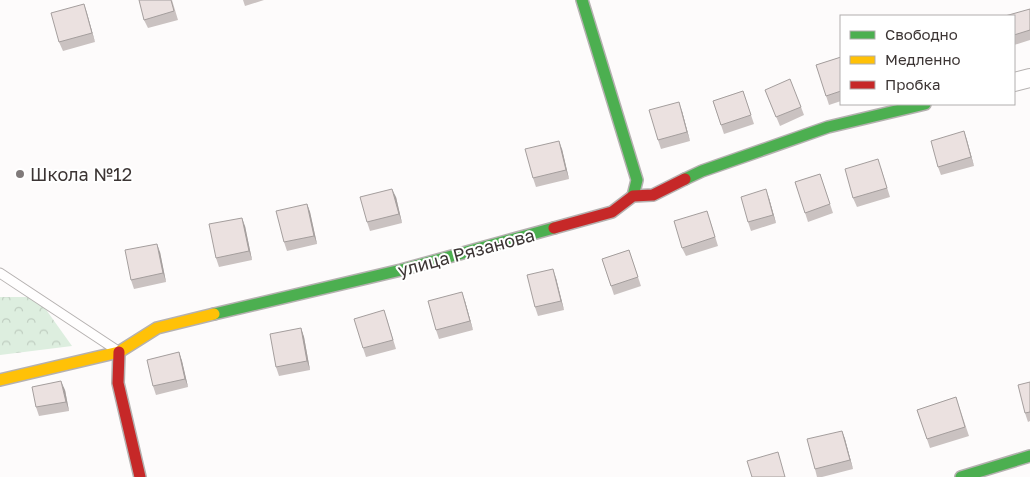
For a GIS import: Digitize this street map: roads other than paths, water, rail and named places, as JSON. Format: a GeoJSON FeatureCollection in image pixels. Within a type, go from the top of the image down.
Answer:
{"type":"FeatureCollection","features":[{"type":"Feature","properties":{"kind":"street"},"geometry":{"type":"LineString","coordinates":[[582,0],[637,180],[633,196],[653,196],[702,171],[828,127],[921,105]]}},
{"type":"Feature","properties":{"kind":"street"},"geometry":{"type":"LineString","coordinates":[[1015,82],[1030,78]]}},
{"type":"Feature","properties":{"kind":"street","name":"улица Рязанова"},"geometry":{"type":"LineString","coordinates":[[0,380],[119,352],[157,328],[401,270],[612,212],[633,196]]}},
{"type":"Feature","properties":{"kind":"street"},"geometry":{"type":"LineString","coordinates":[[119,352],[118,382],[140,477]]}},
{"type":"Feature","properties":{"kind":"street"},"geometry":{"type":"LineString","coordinates":[[961,477],[1030,456]]}},
{"type":"Feature","properties":{"kind":"lane"},"geometry":{"type":"LineString","coordinates":[[0,274],[97,335],[119,352]]}},
{"type":"Feature","properties":{"kind":"place","name":"Школа №12"},"geometry":{"type":"Point","coordinates":[20,174]}}]}
